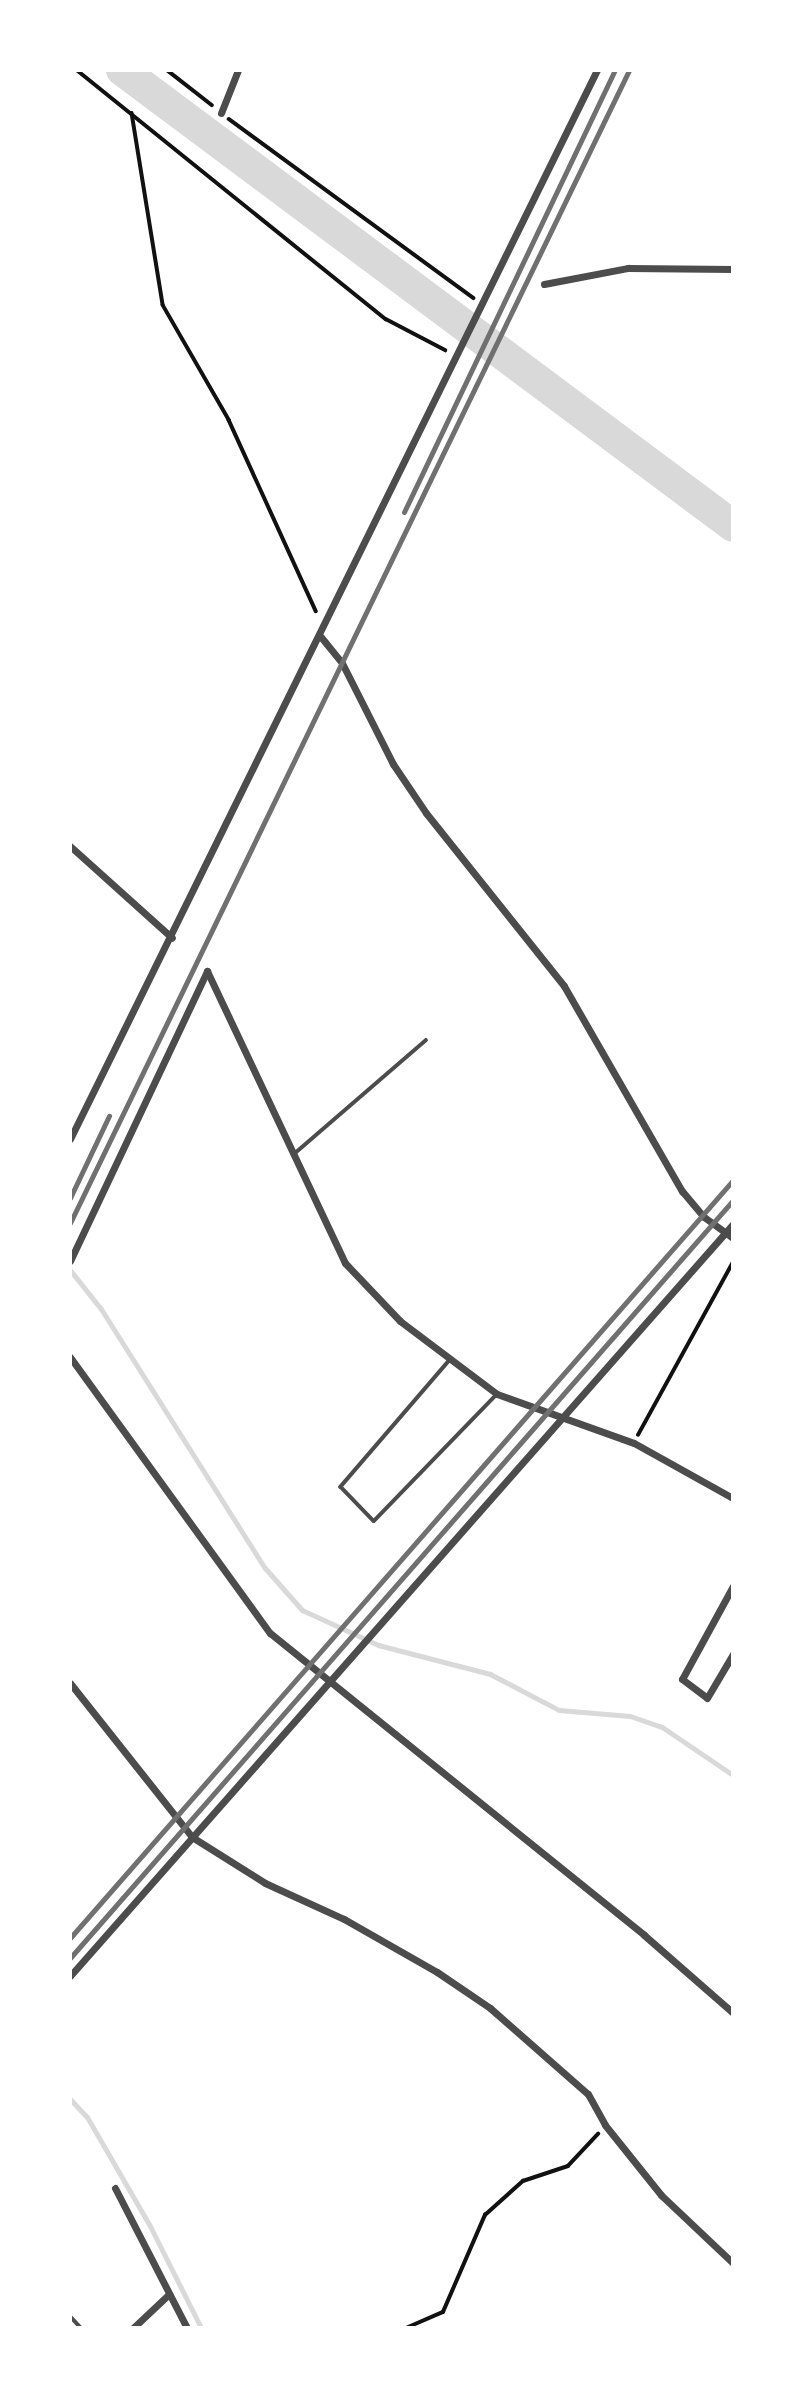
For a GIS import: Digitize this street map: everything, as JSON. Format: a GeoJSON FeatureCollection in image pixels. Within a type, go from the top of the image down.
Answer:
{"type":"FeatureCollection","features":[{"type":"Feature","properties":{"kind":"street"},"geometry":{"type":"LineString","coordinates":[[221,113],[238,70]]}},
{"type":"Feature","properties":{"kind":"street"},"geometry":{"type":"LineString","coordinates":[[70,1139],[321,637],[454,352],[478,304],[488,293],[597,70]]}},
{"type":"Feature","properties":{"kind":"street"},"geometry":{"type":"LineString","coordinates":[[544,284],[628,268],[733,269]]}},
{"type":"Feature","properties":{"kind":"street"},"geometry":{"type":"LineString","coordinates":[[321,637],[342,663],[393,764],[426,813],[564,986],[682,1191],[704,1217],[733,1238]]}},
{"type":"Feature","properties":{"kind":"street"},"geometry":{"type":"LineString","coordinates":[[70,846],[172,938]]}},
{"type":"Feature","properties":{"kind":"street"},"geometry":{"type":"LineString","coordinates":[[70,1261],[207,971],[345,1263],[400,1321],[497,1394],[564,1415],[634,1443],[733,1498]]}},
{"type":"Feature","properties":{"kind":"street"},"geometry":{"type":"LineString","coordinates":[[70,1976],[733,1224]]}},
{"type":"Feature","properties":{"kind":"street"},"geometry":{"type":"LineString","coordinates":[[70,1357],[270,1633],[644,1936],[733,2013]]}},
{"type":"Feature","properties":{"kind":"street"},"geometry":{"type":"LineString","coordinates":[[733,1586],[682,1679],[707,1698],[733,1654]]}},
{"type":"Feature","properties":{"kind":"street"},"geometry":{"type":"LineString","coordinates":[[70,1683],[192,1837],[264,1882],[344,1919],[437,1972],[490,2008],[588,2094],[605,2125],[661,2195],[733,2263]]}},
{"type":"Feature","properties":{"kind":"street"},"geometry":{"type":"LineString","coordinates":[[115,2188],[145,2239],[167,2296],[187,2328]]}},
{"type":"Feature","properties":{"kind":"street"},"geometry":{"type":"LineString","coordinates":[[132,2328],[167,2296]]}},
{"type":"Feature","properties":{"kind":"lane"},"geometry":{"type":"LineString","coordinates":[[294,1154],[426,1040]]}},
{"type":"Feature","properties":{"kind":"lane"},"geometry":{"type":"LineString","coordinates":[[451,1359],[341,1487],[374,1521],[497,1394]]}},
{"type":"Feature","properties":{"kind":"lane"},"geometry":{"type":"LineString","coordinates":[[70,2316],[81,2328]]}},
{"type":"Feature","properties":{"kind":"path"},"geometry":{"type":"LineString","coordinates":[[77,70],[386,319],[454,352]]}},
{"type":"Feature","properties":{"kind":"path"},"geometry":{"type":"LineString","coordinates":[[167,70],[478,304]]}},
{"type":"Feature","properties":{"kind":"path"},"geometry":{"type":"LineString","coordinates":[[132,113],[163,305],[229,420],[317,614],[328,620]]}},
{"type":"Feature","properties":{"kind":"path"},"geometry":{"type":"LineString","coordinates":[[634,1443],[733,1262]]}},
{"type":"Feature","properties":{"kind":"path"},"geometry":{"type":"LineString","coordinates":[[406,2328],[443,2312],[485,2215],[523,2181],[568,2166],[605,2125]]}},
{"type":"Feature","properties":{"kind":"path"},"geometry":{"type":"LineString","coordinates":[[328,2328],[336,2328]]}},
{"type":"Feature","properties":{"kind":"waterway"},"geometry":{"type":"LineString","coordinates":[[122,70],[733,526]]}},
{"type":"Feature","properties":{"kind":"waterway"},"geometry":{"type":"LineString","coordinates":[[70,1270],[101,1309],[265,1568],[302,1610],[378,1645],[490,1674],[559,1710],[630,1716],[662,1727],[733,1775]]}},
{"type":"Feature","properties":{"kind":"waterway"},"geometry":{"type":"LineString","coordinates":[[70,2099],[87,2117],[150,2226],[201,2328]]}},
{"type":"Feature","properties":{"kind":"railway"},"geometry":{"type":"LineString","coordinates":[[404,512],[615,70]]}},
{"type":"Feature","properties":{"kind":"railway"},"geometry":{"type":"LineString","coordinates":[[70,1223],[629,70]]}},
{"type":"Feature","properties":{"kind":"railway"},"geometry":{"type":"LineString","coordinates":[[70,1198],[109,1116]]}},
{"type":"Feature","properties":{"kind":"railway"},"geometry":{"type":"LineString","coordinates":[[70,1938],[733,1180]]}},
{"type":"Feature","properties":{"kind":"railway"},"geometry":{"type":"LineString","coordinates":[[70,1958],[733,1200]]}}]}
